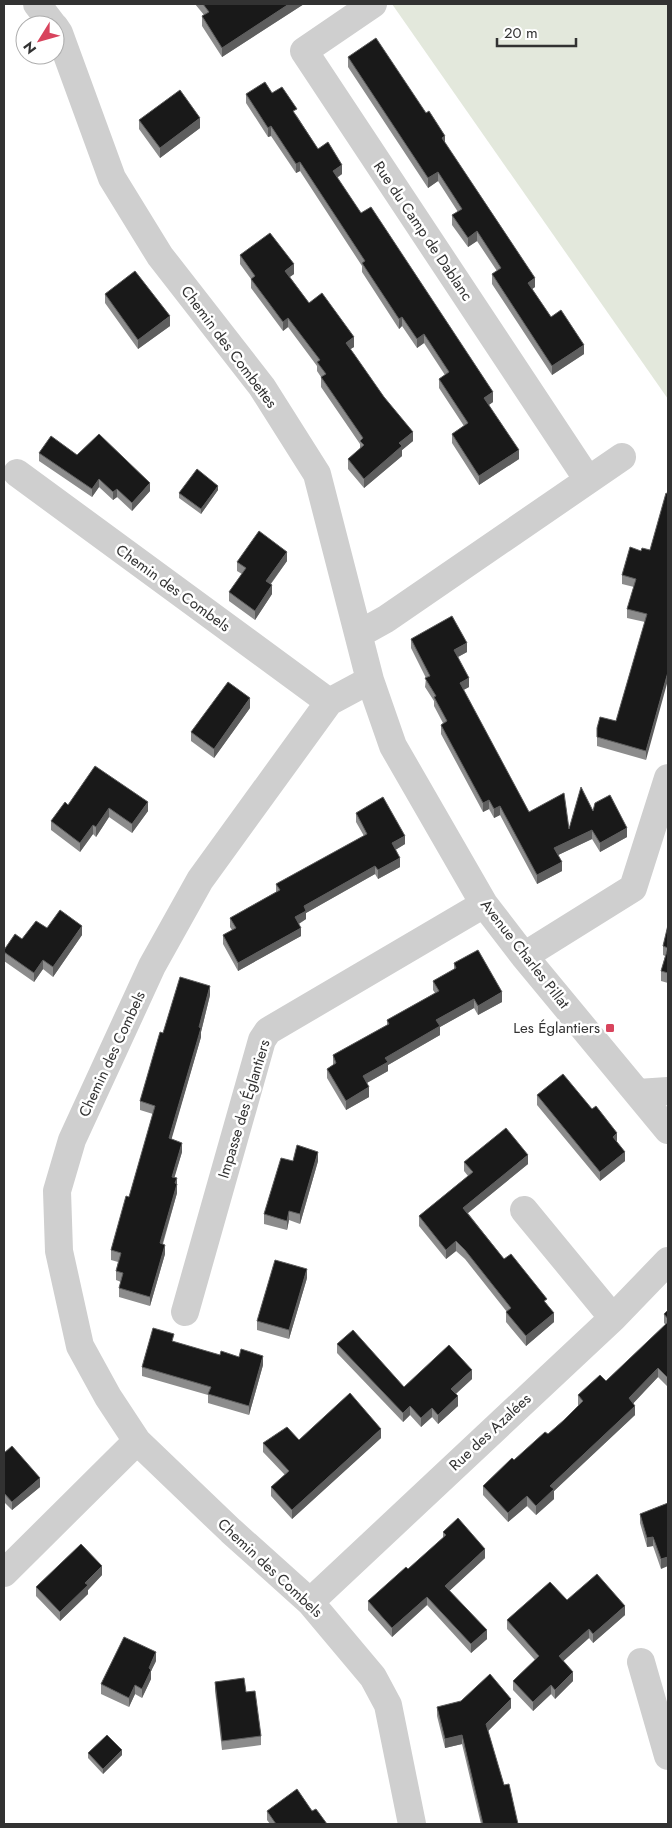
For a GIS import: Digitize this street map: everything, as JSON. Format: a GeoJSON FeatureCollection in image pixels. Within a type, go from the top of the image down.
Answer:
{"type":"FeatureCollection","features":[{"type":"Feature","properties":{"kind":"street","name":"Chemin des Combettes"},"geometry":{"type":"LineString","coordinates":[[37,4],[46,15]]}},
{"type":"Feature","properties":{"kind":"street","name":"Rue du Camp de Dablanc"},"geometry":{"type":"LineString","coordinates":[[373,4],[304,51],[588,480]]}},
{"type":"Feature","properties":{"kind":"street","name":"Chemin des Combettes"},"geometry":{"type":"LineString","coordinates":[[65,49],[112,178],[160,256],[262,387],[317,474],[370,680]]}},
{"type":"Feature","properties":{"kind":"street"},"geometry":{"type":"LineString","coordinates":[[359,634],[386,619],[622,457]]}},
{"type":"Feature","properties":{"kind":"street","name":"Chemin des Combels"},"geometry":{"type":"LineString","coordinates":[[17,473],[330,702]]}},
{"type":"Feature","properties":{"kind":"street","name":"Chemin des Combels"},"geometry":{"type":"LineString","coordinates":[[370,680],[330,702],[200,880],[152,966],[76,1131],[56,1191],[59,1251],[80,1346],[108,1397],[137,1441],[231,1531],[310,1602],[372,1677],[388,1705],[412,1824]]}},
{"type":"Feature","properties":{"kind":"street","name":"Avenue Charles Pillat"},"geometry":{"type":"LineString","coordinates":[[370,680],[393,746],[484,904],[524,956],[668,1130]]}},
{"type":"Feature","properties":{"kind":"street"},"geometry":{"type":"LineString","coordinates":[[524,956],[633,888],[668,778]]}},
{"type":"Feature","properties":{"kind":"street","name":"Impasse des Églantiers"},"geometry":{"type":"LineString","coordinates":[[185,1312],[262,1040],[268,1032],[484,904]]}},
{"type":"Feature","properties":{"kind":"street"},"geometry":{"type":"LineString","coordinates":[[638,1092],[668,1091]]}},
{"type":"Feature","properties":{"kind":"street"},"geometry":{"type":"LineString","coordinates":[[524,1210],[613,1318]]}},
{"type":"Feature","properties":{"kind":"street","name":"Rue des Azalées"},"geometry":{"type":"LineString","coordinates":[[310,1602],[613,1318],[668,1261]]}},
{"type":"Feature","properties":{"kind":"street"},"geometry":{"type":"LineString","coordinates":[[4,1574],[137,1441]]}},
{"type":"Feature","properties":{"kind":"street"},"geometry":{"type":"LineString","coordinates":[[641,1662],[668,1756]]}},
{"type":"Feature","properties":{"kind":"shaded area"},"geometry":{"type":"Polygon","coordinates":[[[392,4],[668,4],[668,399],[392,4]]]}},
{"type":"Feature","properties":{"kind":"building"},"geometry":{"type":"Polygon","coordinates":[[[203,4],[289,4],[222,48],[202,16],[209,12],[203,4]]]}},
{"type":"Feature","properties":{"kind":"building"},"geometry":{"type":"Polygon","coordinates":[[[376,38],[426,113],[429,111],[445,136],[442,138],[535,278],[528,283],[551,317],[561,310],[584,345],[552,366],[492,274],[501,268],[477,231],[468,238],[452,215],[462,209],[438,172],[428,178],[348,57],[376,38]]]}},
{"type":"Feature","properties":{"kind":"building"},"geometry":{"type":"Polygon","coordinates":[[[265,82],[272,93],[282,87],[297,109],[293,111],[318,149],[328,142],[342,165],[333,171],[361,213],[371,207],[493,392],[484,398],[519,450],[479,476],[452,434],[468,423],[439,379],[449,372],[424,334],[417,339],[402,317],[399,319],[362,263],[365,261],[300,162],[296,164],[271,126],[268,128],[246,94],[265,82]]]}},
{"type":"Feature","properties":{"kind":"building"},"geometry":{"type":"Polygon","coordinates":[[[180,90],[200,118],[160,148],[139,120],[180,90]]]}},
{"type":"Feature","properties":{"kind":"building"},"geometry":{"type":"Polygon","coordinates":[[[270,233],[294,264],[285,271],[309,303],[322,293],[354,337],[346,343],[384,397],[413,432],[399,443],[402,446],[364,479],[348,459],[364,445],[360,441],[363,438],[321,377],[326,374],[317,362],[320,360],[288,318],[283,322],[251,279],[255,276],[240,255],[270,233]]]}},
{"type":"Feature","properties":{"kind":"building"},"geometry":{"type":"Polygon","coordinates":[[[135,271],[170,316],[138,340],[105,294],[135,271]]]}},
{"type":"Feature","properties":{"kind":"building"},"geometry":{"type":"Polygon","coordinates":[[[99,434],[150,483],[132,503],[117,489],[113,492],[99,479],[92,489],[39,453],[51,436],[77,455],[99,434]]]}},
{"type":"Feature","properties":{"kind":"building"},"geometry":{"type":"Polygon","coordinates":[[[197,469],[218,486],[201,509],[179,493],[197,469]]]}},
{"type":"Feature","properties":{"kind":"building"},"geometry":{"type":"Polygon","coordinates":[[[666,493],[668,494],[668,672],[646,751],[597,737],[597,728],[600,717],[616,721],[647,614],[627,609],[636,579],[622,575],[630,547],[641,551],[642,548],[650,550],[666,493]]]}},
{"type":"Feature","properties":{"kind":"building"},"geometry":{"type":"Polygon","coordinates":[[[259,531],[287,552],[266,581],[272,585],[255,611],[229,592],[246,568],[237,562],[259,531]]]}},
{"type":"Feature","properties":{"kind":"building"},"geometry":{"type":"Polygon","coordinates":[[[452,616],[467,643],[454,650],[469,678],[460,683],[529,812],[564,793],[569,829],[581,787],[593,811],[595,803],[610,795],[627,828],[600,843],[592,830],[554,848],[562,862],[537,875],[500,806],[494,809],[489,800],[483,803],[441,725],[447,721],[434,697],[436,696],[425,678],[430,676],[411,639],[452,616]]]}},
{"type":"Feature","properties":{"kind":"building"},"geometry":{"type":"Polygon","coordinates":[[[228,682],[250,698],[214,749],[191,732],[228,682]]]}},
{"type":"Feature","properties":{"kind":"building"},"geometry":{"type":"Polygon","coordinates":[[[95,766],[148,802],[132,824],[109,808],[96,827],[93,825],[80,843],[51,821],[65,802],[68,805],[95,766]]]}},
{"type":"Feature","properties":{"kind":"building"},"geometry":{"type":"Polygon","coordinates":[[[383,797],[405,836],[392,843],[400,858],[378,870],[375,866],[304,906],[306,911],[295,917],[301,928],[238,963],[223,935],[236,928],[230,918],[280,890],[276,884],[367,834],[356,813],[383,797]]]}},
{"type":"Feature","properties":{"kind":"building"},"geometry":{"type":"Polygon","coordinates":[[[60,910],[82,926],[53,967],[43,960],[34,973],[4,952],[15,934],[22,939],[36,921],[47,928],[60,910]]]}},
{"type":"Feature","properties":{"kind":"building"},"geometry":{"type":"Polygon","coordinates":[[[668,925],[668,948],[663,946],[668,925]]]}},
{"type":"Feature","properties":{"kind":"building"},"geometry":{"type":"Polygon","coordinates":[[[668,948],[668,973],[661,971],[668,948]]]}},
{"type":"Feature","properties":{"kind":"building"},"geometry":{"type":"Polygon","coordinates":[[[478,950],[502,992],[478,1006],[474,999],[436,1020],[440,1026],[385,1058],[388,1062],[363,1076],[369,1087],[346,1101],[327,1069],[336,1063],[333,1055],[389,1024],[387,1020],[439,991],[433,981],[456,968],[454,963],[478,950]]]}},
{"type":"Feature","properties":{"kind":"building"},"geometry":{"type":"Polygon","coordinates":[[[180,977],[210,986],[199,1027],[201,1028],[169,1138],[182,1143],[172,1177],[177,1178],[175,1183],[177,1184],[160,1243],[165,1245],[150,1297],[119,1288],[123,1273],[116,1271],[121,1253],[111,1250],[126,1196],[129,1197],[155,1106],[140,1101],[160,1032],[163,1033],[180,977]]]}},
{"type":"Feature","properties":{"kind":"building"},"geometry":{"type":"Polygon","coordinates":[[[563,1074],[592,1109],[596,1106],[617,1133],[613,1137],[625,1152],[600,1172],[537,1095],[563,1074]]]}},
{"type":"Feature","properties":{"kind":"building"},"geometry":{"type":"Polygon","coordinates":[[[506,1128],[528,1155],[463,1208],[504,1259],[511,1254],[547,1299],[544,1301],[554,1313],[526,1336],[506,1312],[511,1308],[465,1250],[456,1241],[446,1250],[419,1216],[473,1172],[464,1162],[506,1128]]]}},
{"type":"Feature","properties":{"kind":"building"},"geometry":{"type":"Polygon","coordinates":[[[297,1145],[318,1152],[300,1214],[289,1211],[287,1221],[264,1214],[281,1158],[293,1161],[297,1145]]]}},
{"type":"Feature","properties":{"kind":"building"},"geometry":{"type":"Polygon","coordinates":[[[275,1260],[307,1269],[289,1330],[257,1321],[275,1260]]]}},
{"type":"Feature","properties":{"kind":"building"},"geometry":{"type":"Polygon","coordinates":[[[668,1310],[668,1319],[664,1314],[668,1310]]]}},
{"type":"Feature","properties":{"kind":"building"},"geometry":{"type":"Polygon","coordinates":[[[668,1322],[668,1376],[658,1368],[629,1398],[635,1406],[550,1486],[554,1489],[536,1506],[527,1496],[508,1513],[483,1486],[512,1458],[514,1460],[545,1432],[548,1434],[563,1421],[583,1401],[578,1395],[600,1375],[606,1381],[668,1322]]]}},
{"type":"Feature","properties":{"kind":"building"},"geometry":{"type":"Polygon","coordinates":[[[153,1328],[174,1334],[172,1341],[220,1355],[221,1351],[239,1357],[241,1349],[263,1356],[249,1406],[208,1394],[211,1387],[142,1367],[153,1328]]]}},
{"type":"Feature","properties":{"kind":"building"},"geometry":{"type":"Polygon","coordinates":[[[353,1330],[404,1387],[449,1345],[472,1370],[451,1389],[458,1396],[438,1415],[432,1408],[421,1418],[410,1406],[403,1413],[337,1344],[353,1330]]]}},
{"type":"Feature","properties":{"kind":"building"},"geometry":{"type":"Polygon","coordinates":[[[350,1393],[381,1429],[292,1510],[271,1487],[289,1471],[263,1443],[287,1427],[299,1440],[350,1393]]]}},
{"type":"Feature","properties":{"kind":"building"},"geometry":{"type":"Polygon","coordinates":[[[12,1446],[40,1478],[12,1502],[4,1493],[4,1453],[12,1446]]]}},
{"type":"Feature","properties":{"kind":"building"},"geometry":{"type":"Polygon","coordinates":[[[668,1503],[668,1557],[661,1559],[653,1537],[647,1538],[640,1514],[668,1503]]]}},
{"type":"Feature","properties":{"kind":"building"},"geometry":{"type":"Polygon","coordinates":[[[458,1518],[485,1549],[445,1586],[487,1630],[471,1644],[427,1597],[392,1628],[368,1601],[446,1535],[443,1532],[458,1518]]]}},
{"type":"Feature","properties":{"kind":"building"},"geometry":{"type":"Polygon","coordinates":[[[81,1544],[102,1566],[85,1583],[88,1585],[60,1612],[36,1587],[81,1544]]]}},
{"type":"Feature","properties":{"kind":"building"},"geometry":{"type":"Polygon","coordinates":[[[597,1574],[625,1606],[593,1634],[589,1629],[559,1656],[573,1672],[555,1690],[551,1685],[533,1702],[513,1681],[539,1656],[507,1620],[550,1582],[567,1600],[597,1574]]]}},
{"type":"Feature","properties":{"kind":"building"},"geometry":{"type":"Polygon","coordinates":[[[124,1637],[156,1652],[149,1668],[151,1670],[142,1689],[135,1685],[129,1698],[101,1684],[124,1637]]]}},
{"type":"Feature","properties":{"kind":"building"},"geometry":{"type":"Polygon","coordinates":[[[490,1674],[511,1699],[486,1724],[504,1785],[509,1784],[518,1824],[483,1824],[462,1735],[445,1739],[437,1707],[461,1701],[490,1674]]]}},
{"type":"Feature","properties":{"kind":"building"},"geometry":{"type":"Polygon","coordinates":[[[244,1678],[246,1692],[255,1691],[261,1736],[222,1741],[215,1682],[244,1678]]]}},
{"type":"Feature","properties":{"kind":"building"},"geometry":{"type":"Polygon","coordinates":[[[107,1735],[122,1750],[103,1769],[88,1753],[107,1735]]]}},
{"type":"Feature","properties":{"kind":"building"},"geometry":{"type":"Polygon","coordinates":[[[297,1789],[312,1811],[316,1809],[327,1824],[276,1824],[267,1811],[297,1789]]]}},
{"type":"Feature","properties":{"kind":"place","name":"Les Églantiers"},"geometry":{"type":"Point","coordinates":[610,1028]}}]}
